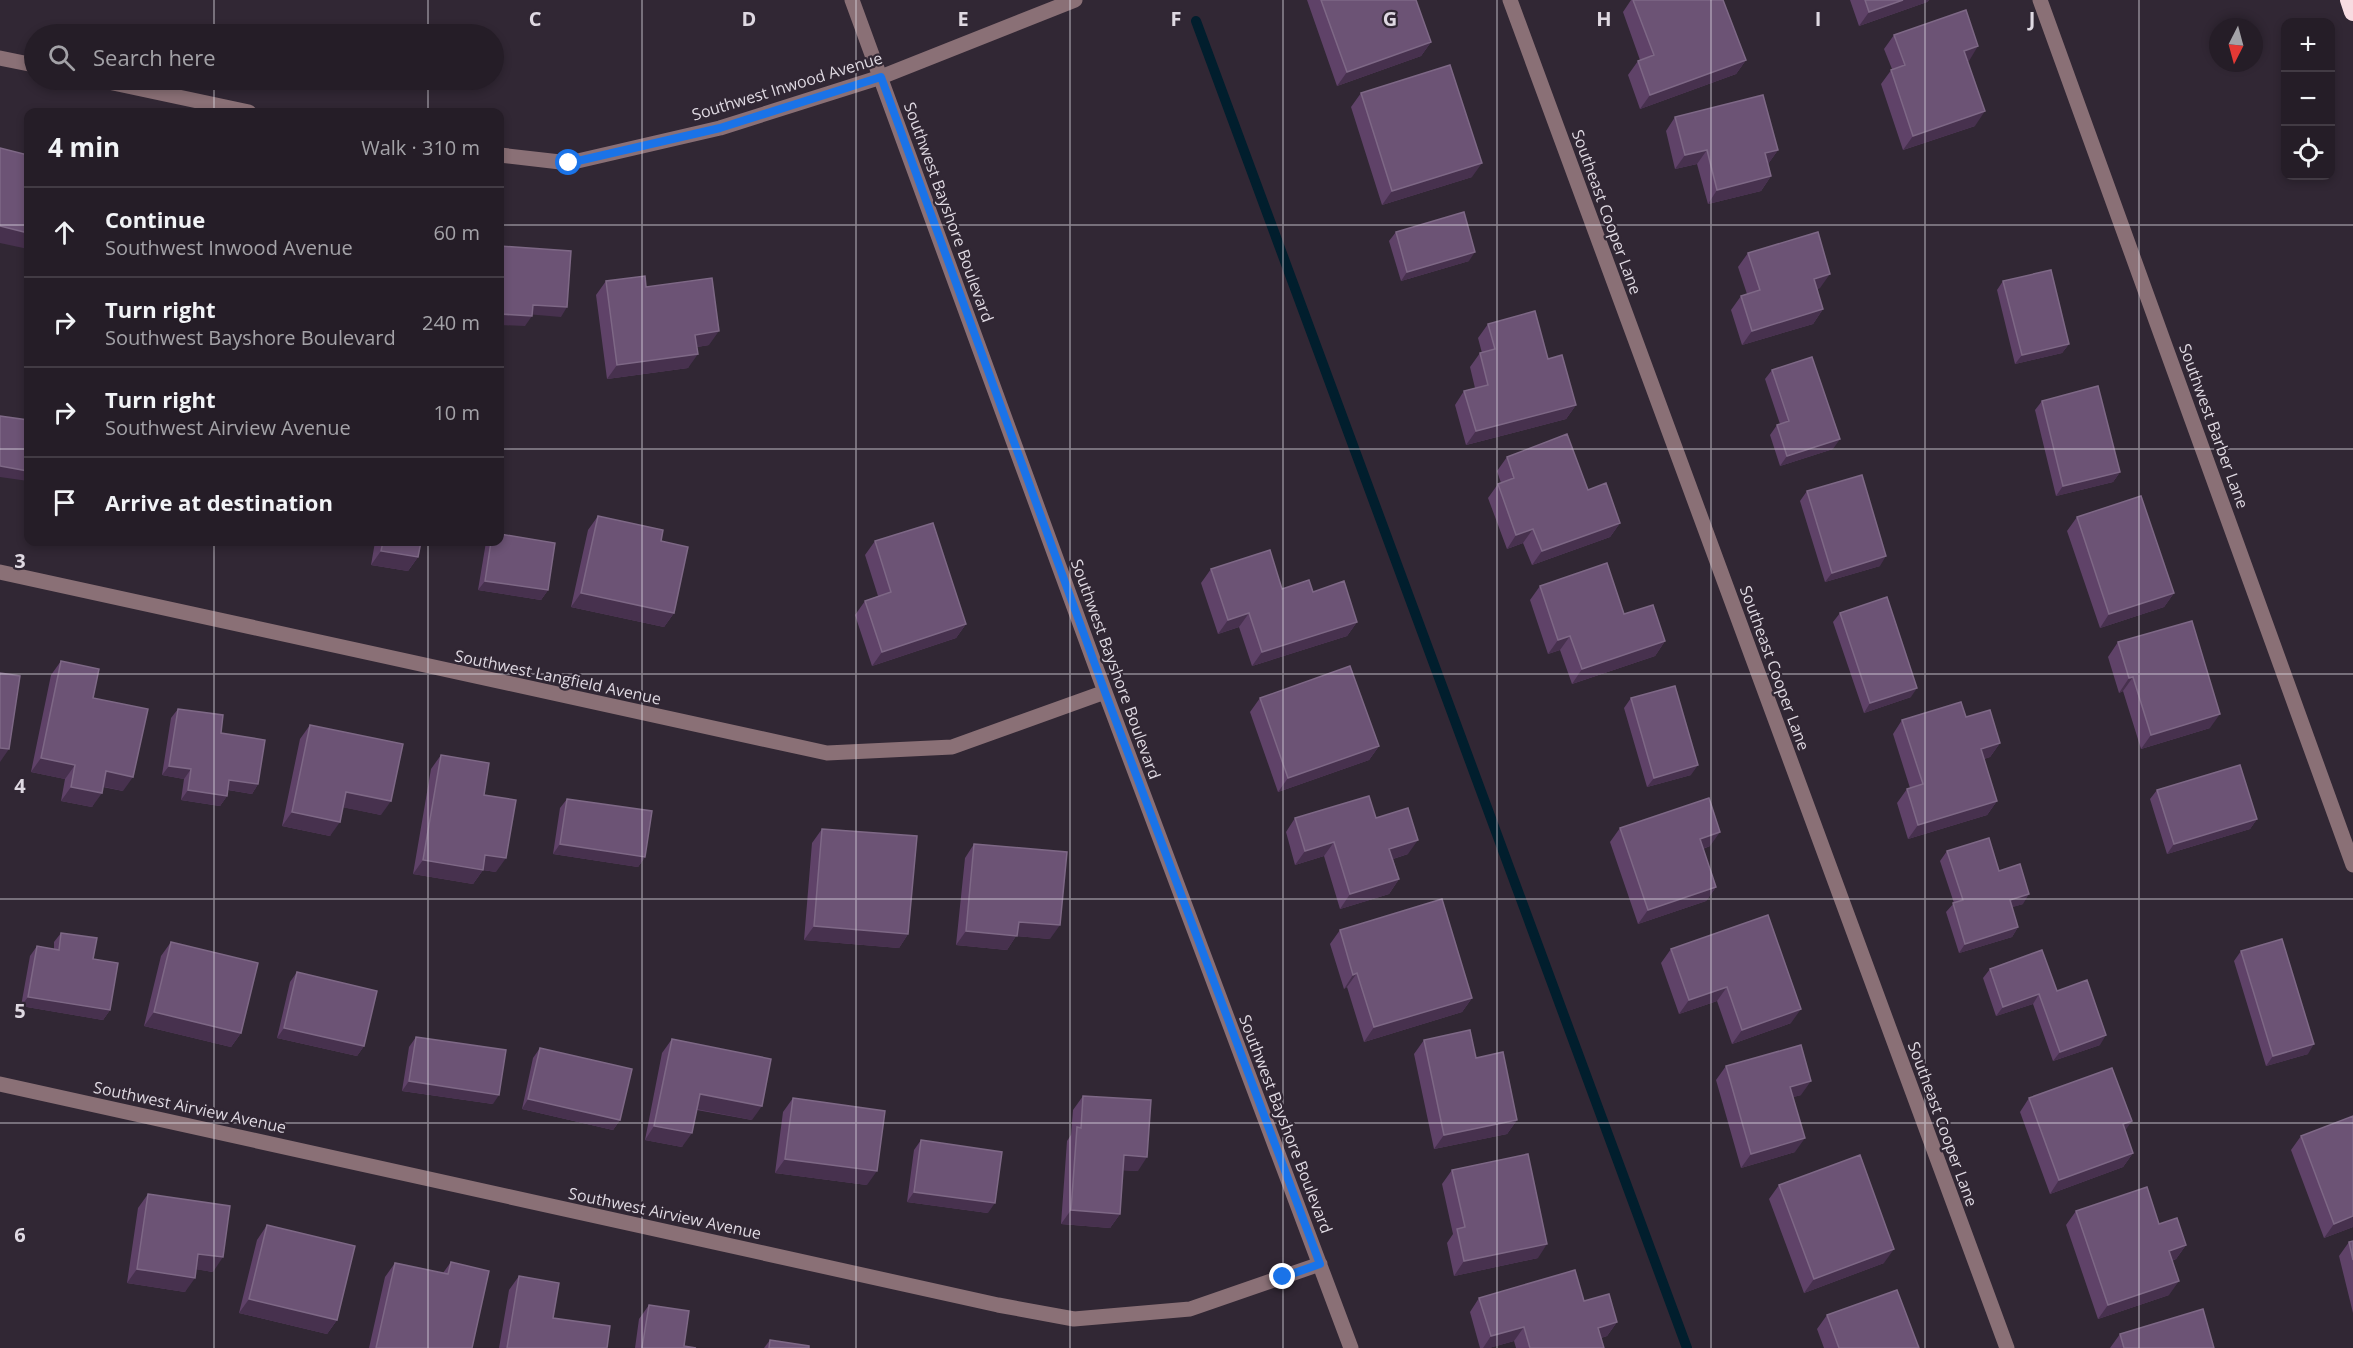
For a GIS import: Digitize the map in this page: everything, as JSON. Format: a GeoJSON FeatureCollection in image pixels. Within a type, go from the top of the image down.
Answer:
{"type":"FeatureCollection","features":[{"type":"Feature","properties":{"kind":"highway"},"geometry":{"type":"LineString","coordinates":[[2349,0],[2353,12]]}},
{"type":"Feature","properties":{"kind":"street","name":"Southwest Bayshore Boulevard"},"geometry":{"type":"LineString","coordinates":[[852,0],[1105,692],[1351,1348]]}},
{"type":"Feature","properties":{"kind":"street","name":"Southwest Inwood Avenue"},"geometry":{"type":"LineString","coordinates":[[504,155],[569,163],[720,128],[881,77],[1075,0]]}},
{"type":"Feature","properties":{"kind":"street","name":"Southeast Cooper Lane"},"geometry":{"type":"LineString","coordinates":[[1510,0],[2007,1348]]}},
{"type":"Feature","properties":{"kind":"street","name":"Southwest Barber Lane"},"geometry":{"type":"LineString","coordinates":[[2040,0],[2353,865]]}},
{"type":"Feature","properties":{"kind":"street"},"geometry":{"type":"LineString","coordinates":[[0,58],[24,64]]}},
{"type":"Feature","properties":{"kind":"street"},"geometry":{"type":"LineString","coordinates":[[146,90],[230,108]]}},
{"type":"Feature","properties":{"kind":"street","name":"Southwest Langfield Avenue"},"geometry":{"type":"LineString","coordinates":[[0,572],[827,753],[952,747],[1105,692]]}},
{"type":"Feature","properties":{"kind":"street","name":"Southwest Airview Avenue"},"geometry":{"type":"LineString","coordinates":[[0,1084],[987,1302],[1074,1319],[1190,1309],[1320,1264]]}},
{"type":"Feature","properties":{"kind":"building"},"geometry":{"type":"Polygon","coordinates":[[[1321,0],[1416,0],[1431,42],[1347,72],[1321,0]]]}},
{"type":"Feature","properties":{"kind":"building"},"geometry":{"type":"Polygon","coordinates":[[[1633,0],[1723,0],[1746,60],[1650,95],[1638,61],[1654,55],[1633,0]]]}},
{"type":"Feature","properties":{"kind":"building"},"geometry":{"type":"Polygon","coordinates":[[[1865,0],[1903,0],[1869,12],[1865,0]]]}},
{"type":"Feature","properties":{"kind":"building"},"geometry":{"type":"Polygon","coordinates":[[[1966,10],[1978,46],[1964,51],[1985,111],[1913,136],[1891,70],[1905,65],[1894,35],[1966,10]]]}},
{"type":"Feature","properties":{"kind":"building"},"geometry":{"type":"Polygon","coordinates":[[[1450,65],[1482,163],[1392,191],[1361,93],[1450,65]]]}},
{"type":"Feature","properties":{"kind":"building"},"geometry":{"type":"Polygon","coordinates":[[[1763,95],[1778,150],[1765,153],[1771,176],[1717,190],[1707,150],[1685,155],[1675,117],[1763,95]]]}},
{"type":"Feature","properties":{"kind":"building"},"geometry":{"type":"Polygon","coordinates":[[[0,148],[24,154],[24,232],[0,226],[0,148]]]}},
{"type":"Feature","properties":{"kind":"building"},"geometry":{"type":"Polygon","coordinates":[[[1464,212],[1475,252],[1407,272],[1396,232],[1464,212]]]}},
{"type":"Feature","properties":{"kind":"building"},"geometry":{"type":"Polygon","coordinates":[[[1818,232],[1830,274],[1814,279],[1823,309],[1752,331],[1741,296],[1760,290],[1748,253],[1818,232]]]}},
{"type":"Feature","properties":{"kind":"building"},"geometry":{"type":"Polygon","coordinates":[[[504,246],[571,251],[567,307],[533,305],[532,316],[504,314],[504,246]]]}},
{"type":"Feature","properties":{"kind":"building"},"geometry":{"type":"Polygon","coordinates":[[[2051,270],[2069,344],[2022,355],[2003,281],[2051,270]]]}},
{"type":"Feature","properties":{"kind":"building"},"geometry":{"type":"Polygon","coordinates":[[[645,276],[646,287],[712,278],[719,331],[695,335],[698,354],[617,365],[606,281],[645,276]]]}},
{"type":"Feature","properties":{"kind":"building"},"geometry":{"type":"Polygon","coordinates":[[[1535,311],[1548,359],[1562,355],[1576,405],[1476,431],[1464,391],[1488,385],[1480,353],[1495,349],[1488,324],[1535,311]]]}},
{"type":"Feature","properties":{"kind":"building"},"geometry":{"type":"Polygon","coordinates":[[[1812,357],[1840,439],[1787,456],[1777,425],[1789,421],[1772,370],[1812,357]]]}},
{"type":"Feature","properties":{"kind":"building"},"geometry":{"type":"Polygon","coordinates":[[[2098,386],[2120,472],[2063,486],[2042,401],[2098,386]]]}},
{"type":"Feature","properties":{"kind":"building"},"geometry":{"type":"Polygon","coordinates":[[[0,416],[24,419],[24,470],[0,466],[0,416]]]}},
{"type":"Feature","properties":{"kind":"building"},"geometry":{"type":"Polygon","coordinates":[[[1567,434],[1588,490],[1606,483],[1620,523],[1542,551],[1533,529],[1516,535],[1498,484],[1514,478],[1507,457],[1567,434]]]}},
{"type":"Feature","properties":{"kind":"building"},"geometry":{"type":"Polygon","coordinates":[[[1862,475],[1886,556],[1832,573],[1807,491],[1862,475]]]}},
{"type":"Feature","properties":{"kind":"building"},"geometry":{"type":"Polygon","coordinates":[[[2141,496],[2174,593],[2109,614],[2077,517],[2141,496]]]}},
{"type":"Feature","properties":{"kind":"building"},"geometry":{"type":"Polygon","coordinates":[[[598,516],[663,530],[661,541],[688,547],[674,613],[581,593],[598,516]]]}},
{"type":"Feature","properties":{"kind":"building"},"geometry":{"type":"Polygon","coordinates":[[[933,523],[966,624],[882,652],[865,601],[891,592],[875,541],[933,523]]]}},
{"type":"Feature","properties":{"kind":"building"},"geometry":{"type":"Polygon","coordinates":[[[504,535],[555,543],[548,590],[485,581],[490,546],[504,546],[504,535]]]}},
{"type":"Feature","properties":{"kind":"building"},"geometry":{"type":"Polygon","coordinates":[[[382,546],[420,546],[418,557],[381,551],[382,546]]]}},
{"type":"Feature","properties":{"kind":"building"},"geometry":{"type":"Polygon","coordinates":[[[1270,550],[1282,589],[1309,580],[1313,592],[1344,581],[1357,622],[1262,652],[1249,613],[1228,620],[1211,569],[1270,550]]]}},
{"type":"Feature","properties":{"kind":"building"},"geometry":{"type":"Polygon","coordinates":[[[1607,563],[1624,614],[1653,605],[1665,641],[1582,669],[1570,636],[1558,640],[1540,586],[1607,563]]]}},
{"type":"Feature","properties":{"kind":"building"},"geometry":{"type":"Polygon","coordinates":[[[1887,597],[1917,688],[1870,703],[1840,613],[1887,597]]]}},
{"type":"Feature","properties":{"kind":"building"},"geometry":{"type":"Polygon","coordinates":[[[2192,621],[2220,714],[2151,735],[2133,677],[2129,678],[2118,642],[2192,621]]]}},
{"type":"Feature","properties":{"kind":"building"},"geometry":{"type":"Polygon","coordinates":[[[61,661],[99,669],[93,698],[148,709],[133,777],[106,771],[102,793],[71,787],[75,765],[41,758],[61,661]]]}},
{"type":"Feature","properties":{"kind":"building"},"geometry":{"type":"Polygon","coordinates":[[[1350,666],[1379,746],[1288,778],[1260,698],[1350,666]]]}},
{"type":"Feature","properties":{"kind":"building"},"geometry":{"type":"Polygon","coordinates":[[[0,673],[20,676],[9,749],[0,748],[0,673]]]}},
{"type":"Feature","properties":{"kind":"building"},"geometry":{"type":"Polygon","coordinates":[[[1675,686],[1698,765],[1654,778],[1631,698],[1675,686]]]}},
{"type":"Feature","properties":{"kind":"building"},"geometry":{"type":"Polygon","coordinates":[[[1961,702],[1966,717],[1990,710],[2000,743],[1981,749],[1997,801],[1918,825],[1907,789],[1923,784],[1902,720],[1961,702]]]}},
{"type":"Feature","properties":{"kind":"building"},"geometry":{"type":"Polygon","coordinates":[[[178,709],[223,715],[221,733],[265,740],[258,784],[229,780],[227,796],[188,790],[191,769],[169,766],[178,709]]]}},
{"type":"Feature","properties":{"kind":"building"},"geometry":{"type":"Polygon","coordinates":[[[310,725],[403,744],[391,801],[346,792],[340,822],[292,812],[310,725]]]}},
{"type":"Feature","properties":{"kind":"building"},"geometry":{"type":"Polygon","coordinates":[[[441,755],[489,763],[484,795],[516,800],[506,858],[485,855],[483,870],[423,860],[441,755]]]}},
{"type":"Feature","properties":{"kind":"building"},"geometry":{"type":"Polygon","coordinates":[[[2240,765],[2257,819],[2174,844],[2157,790],[2240,765]]]}},
{"type":"Feature","properties":{"kind":"building"},"geometry":{"type":"Polygon","coordinates":[[[1369,796],[1376,818],[1408,808],[1418,840],[1389,849],[1399,879],[1350,894],[1334,842],[1305,851],[1295,818],[1369,796]]]}},
{"type":"Feature","properties":{"kind":"building"},"geometry":{"type":"Polygon","coordinates":[[[1709,798],[1720,832],[1700,839],[1716,887],[1648,910],[1620,828],[1709,798]]]}},
{"type":"Feature","properties":{"kind":"building"},"geometry":{"type":"Polygon","coordinates":[[[567,799],[652,811],[645,857],[560,844],[567,799]]]}},
{"type":"Feature","properties":{"kind":"building"},"geometry":{"type":"Polygon","coordinates":[[[822,829],[917,836],[908,934],[814,926],[822,829]]]}},
{"type":"Feature","properties":{"kind":"building"},"geometry":{"type":"Polygon","coordinates":[[[1989,838],[1999,871],[2020,864],[2029,894],[2010,900],[2018,927],[1965,944],[1953,903],[1963,900],[1947,851],[1989,838]]]}},
{"type":"Feature","properties":{"kind":"building"},"geometry":{"type":"Polygon","coordinates":[[[974,844],[1067,852],[1060,925],[1019,922],[1017,936],[966,931],[974,844]]]}},
{"type":"Feature","properties":{"kind":"building"},"geometry":{"type":"Polygon","coordinates":[[[1442,899],[1472,998],[1374,1027],[1357,973],[1353,975],[1340,930],[1442,899]]]}},
{"type":"Feature","properties":{"kind":"building"},"geometry":{"type":"Polygon","coordinates":[[[1768,915],[1801,1009],[1742,1030],[1727,987],[1689,1000],[1671,949],[1768,915]]]}},
{"type":"Feature","properties":{"kind":"building"},"geometry":{"type":"Polygon","coordinates":[[[61,933],[97,938],[93,959],[118,963],[110,1010],[28,997],[37,946],[59,950],[61,933]]]}},
{"type":"Feature","properties":{"kind":"building"},"geometry":{"type":"Polygon","coordinates":[[[2282,939],[2314,1044],[2273,1056],[2241,951],[2282,939]]]}},
{"type":"Feature","properties":{"kind":"building"},"geometry":{"type":"Polygon","coordinates":[[[171,942],[258,963],[241,1033],[154,1012],[171,942]]]}},
{"type":"Feature","properties":{"kind":"building"},"geometry":{"type":"Polygon","coordinates":[[[2042,950],[2057,991],[2087,980],[2106,1035],[2060,1052],[2039,994],[2003,1007],[1990,969],[2042,950]]]}},
{"type":"Feature","properties":{"kind":"building"},"geometry":{"type":"Polygon","coordinates":[[[297,972],[377,991],[364,1046],[284,1028],[297,972]]]}},
{"type":"Feature","properties":{"kind":"building"},"geometry":{"type":"Polygon","coordinates":[[[1470,1030],[1476,1058],[1503,1052],[1517,1120],[1444,1135],[1424,1040],[1470,1030]]]}},
{"type":"Feature","properties":{"kind":"building"},"geometry":{"type":"Polygon","coordinates":[[[416,1037],[506,1050],[499,1095],[409,1081],[416,1037]]]}},
{"type":"Feature","properties":{"kind":"building"},"geometry":{"type":"Polygon","coordinates":[[[672,1039],[771,1059],[762,1106],[700,1094],[692,1133],[654,1126],[672,1039]]]}},
{"type":"Feature","properties":{"kind":"building"},"geometry":{"type":"Polygon","coordinates":[[[1801,1045],[1811,1081],[1790,1087],[1805,1138],[1751,1154],[1726,1066],[1801,1045]]]}},
{"type":"Feature","properties":{"kind":"building"},"geometry":{"type":"Polygon","coordinates":[[[540,1048],[632,1069],[620,1120],[528,1099],[540,1048]]]}},
{"type":"Feature","properties":{"kind":"building"},"geometry":{"type":"Polygon","coordinates":[[[2112,1068],[2132,1121],[2123,1124],[2133,1153],[2059,1180],[2029,1098],[2112,1068]]]}},
{"type":"Feature","properties":{"kind":"building"},"geometry":{"type":"Polygon","coordinates":[[[1083,1096],[1151,1100],[1147,1157],[1124,1155],[1120,1214],[1071,1210],[1077,1127],[1081,1128],[1083,1096]]]}},
{"type":"Feature","properties":{"kind":"building"},"geometry":{"type":"Polygon","coordinates":[[[793,1098],[885,1111],[877,1171],[785,1159],[793,1098]]]}},
{"type":"Feature","properties":{"kind":"building"},"geometry":{"type":"Polygon","coordinates":[[[2353,1116],[2353,1216],[2334,1224],[2301,1136],[2353,1116]]]}},
{"type":"Feature","properties":{"kind":"building"},"geometry":{"type":"Polygon","coordinates":[[[921,1140],[1002,1152],[995,1203],[914,1192],[921,1140]]]}},
{"type":"Feature","properties":{"kind":"building"},"geometry":{"type":"Polygon","coordinates":[[[1528,1154],[1547,1244],[1464,1261],[1457,1229],[1465,1227],[1452,1170],[1528,1154]]]}},
{"type":"Feature","properties":{"kind":"building"},"geometry":{"type":"Polygon","coordinates":[[[1860,1155],[1894,1249],[1814,1279],[1779,1185],[1860,1155]]]}},
{"type":"Feature","properties":{"kind":"building"},"geometry":{"type":"Polygon","coordinates":[[[2147,1187],[2159,1224],[2177,1218],[2186,1245],[2169,1251],[2179,1281],[2108,1305],[2076,1211],[2147,1187]]]}},
{"type":"Feature","properties":{"kind":"building"},"geometry":{"type":"Polygon","coordinates":[[[148,1194],[230,1206],[223,1257],[198,1254],[195,1278],[137,1269],[148,1194]]]}},
{"type":"Feature","properties":{"kind":"building"},"geometry":{"type":"Polygon","coordinates":[[[267,1225],[355,1246],[337,1320],[249,1299],[267,1225]]]}},
{"type":"Feature","properties":{"kind":"building"},"geometry":{"type":"Polygon","coordinates":[[[2353,1241],[2353,1260],[2349,1242],[2353,1241]]]}},
{"type":"Feature","properties":{"kind":"building"},"geometry":{"type":"Polygon","coordinates":[[[451,1262],[489,1271],[472,1348],[376,1348],[395,1263],[448,1274],[451,1262]]]}},
{"type":"Feature","properties":{"kind":"building"},"geometry":{"type":"Polygon","coordinates":[[[1575,1270],[1584,1301],[1609,1294],[1617,1322],[1598,1328],[1604,1348],[1530,1348],[1524,1327],[1491,1336],[1479,1298],[1575,1270]]]}},
{"type":"Feature","properties":{"kind":"building"},"geometry":{"type":"Polygon","coordinates":[[[519,1276],[559,1283],[553,1318],[610,1326],[607,1348],[507,1348],[519,1276]]]}},
{"type":"Feature","properties":{"kind":"building"},"geometry":{"type":"Polygon","coordinates":[[[1897,1290],[1919,1348],[1839,1348],[1827,1315],[1897,1290]]]}},
{"type":"Feature","properties":{"kind":"building"},"geometry":{"type":"Polygon","coordinates":[[[649,1305],[689,1311],[684,1346],[696,1348],[642,1348],[649,1305]]]}},
{"type":"Feature","properties":{"kind":"building"},"geometry":{"type":"Polygon","coordinates":[[[2203,1309],[2214,1348],[2124,1348],[2120,1334],[2203,1309]]]}},
{"type":"Feature","properties":{"kind":"building"},"geometry":{"type":"Polygon","coordinates":[[[770,1340],[809,1346],[809,1348],[769,1348],[770,1340]]]}},
{"type":"Feature","properties":{"kind":"waterway"},"geometry":{"type":"LineString","coordinates":[[1196,21],[1687,1348]]}},
{"type":"Feature","properties":{"kind":"route"},"geometry":{"type":"LineString","coordinates":[[569,163],[720,128],[881,77],[1105,692],[1320,1264],[1283,1277]]}}]}
